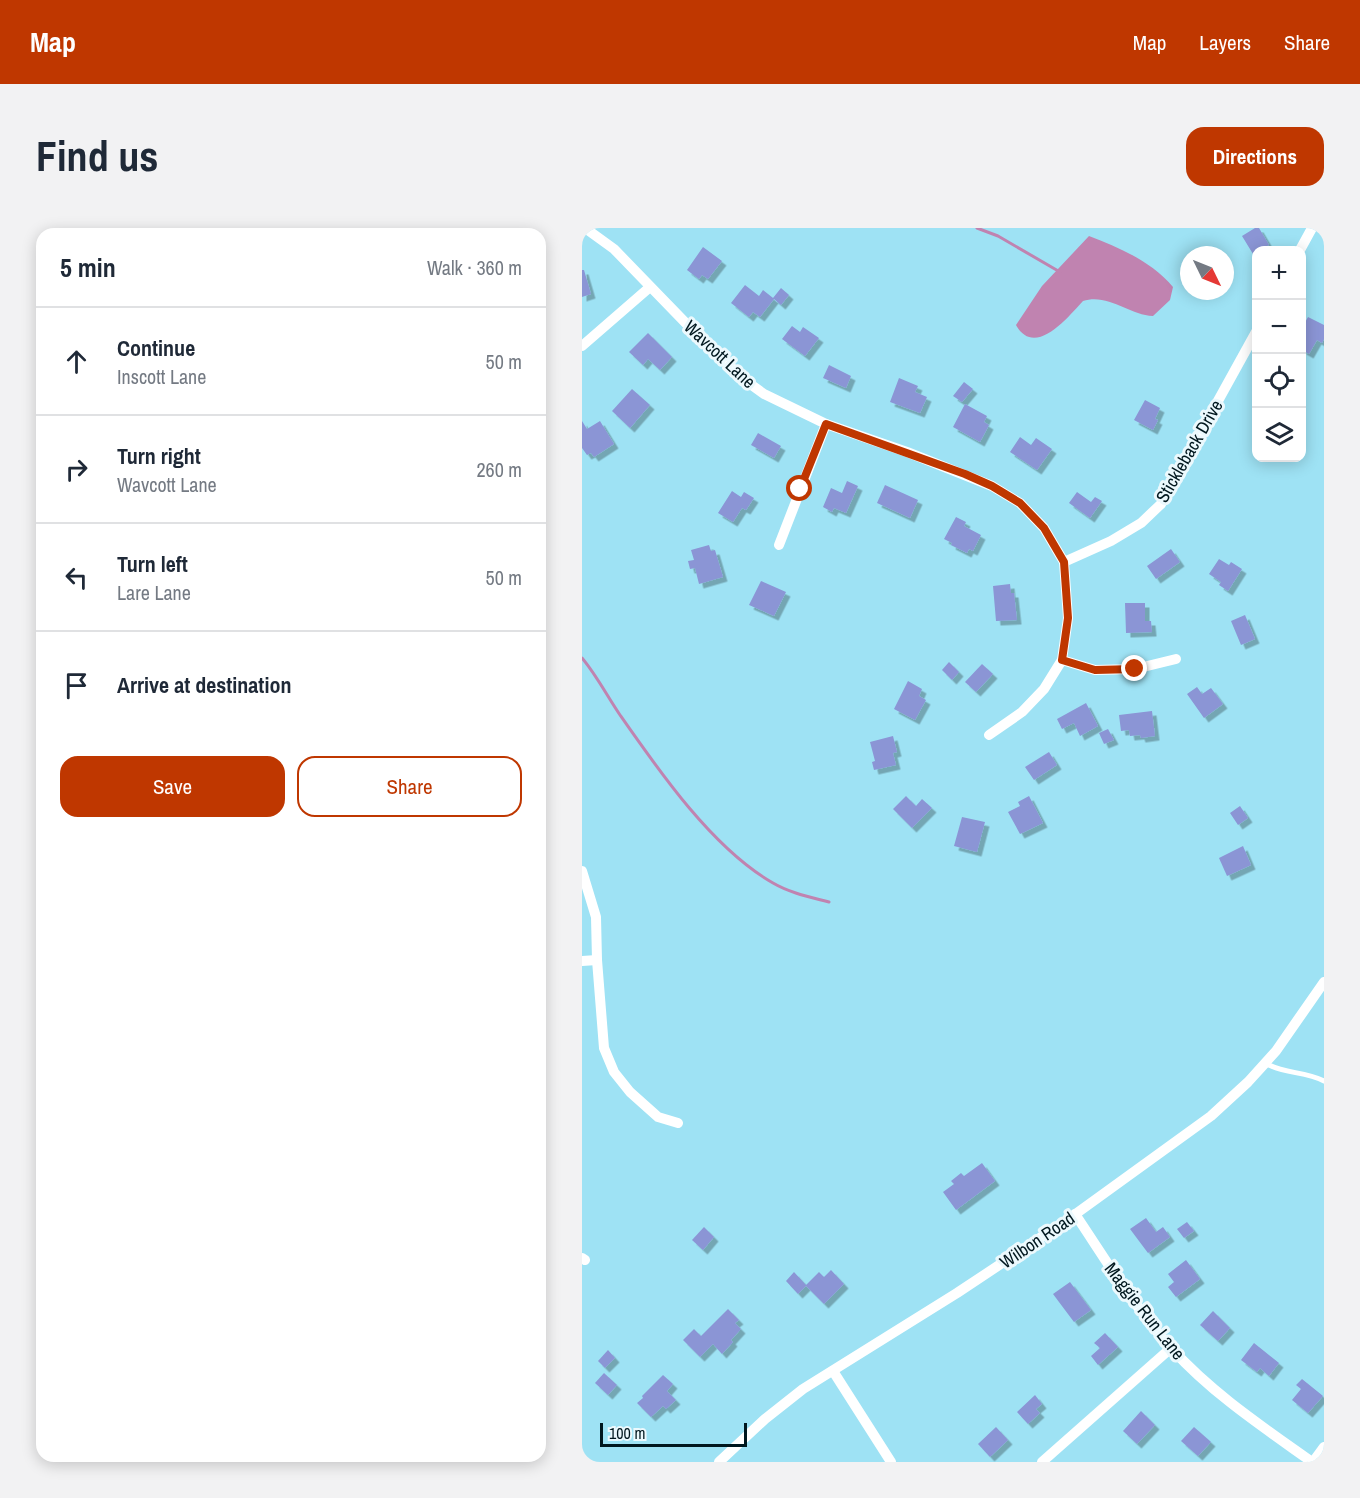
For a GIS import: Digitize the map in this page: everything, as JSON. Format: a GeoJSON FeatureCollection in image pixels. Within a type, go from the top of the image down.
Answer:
{"type":"FeatureCollection","features":[{"type":"Feature","properties":{"kind":"street","name":"Wavcott Lane"},"geometry":{"type":"LineString","coordinates":[[585,228],[614,249],[746,381],[773,399],[826,424],[918,456],[992,486],[1020,503],[1044,528],[1064,562],[1068,618],[1062,660],[1044,688],[1022,712],[990,735]]}},
{"type":"Feature","properties":{"kind":"street"},"geometry":{"type":"LineString","coordinates":[[1302,246],[1312,228]]}},
{"type":"Feature","properties":{"kind":"street"},"geometry":{"type":"LineString","coordinates":[[582,346],[650,287]]}},
{"type":"Feature","properties":{"kind":"street","name":"Stickleback Drive"},"geometry":{"type":"LineString","coordinates":[[1064,562],[1121,535],[1141,523],[1161,504],[1252,341]]}},
{"type":"Feature","properties":{"kind":"street"},"geometry":{"type":"LineString","coordinates":[[780,545],[826,424]]}},
{"type":"Feature","properties":{"kind":"street"},"geometry":{"type":"LineString","coordinates":[[1062,660],[1095,670],[1135,669],[1176,659]]}},
{"type":"Feature","properties":{"kind":"street"},"geometry":{"type":"LineString","coordinates":[[582,872],[596,917],[604,1048],[614,1072],[630,1092],[658,1116],[678,1123]]}},
{"type":"Feature","properties":{"kind":"street"},"geometry":{"type":"LineString","coordinates":[[582,961],[597,960]]}},
{"type":"Feature","properties":{"kind":"street","name":"Wilbon Road"},"geometry":{"type":"LineString","coordinates":[[719,1462],[765,1419],[803,1389],[957,1293],[1076,1214],[1211,1116],[1232,1098],[1265,1063],[1324,982]]}},
{"type":"Feature","properties":{"kind":"street","name":"Maggie Run Lane"},"geometry":{"type":"LineString","coordinates":[[1076,1214],[1119,1280],[1171,1348],[1212,1388],[1312,1462]]}},
{"type":"Feature","properties":{"kind":"street"},"geometry":{"type":"LineString","coordinates":[[1042,1462],[1171,1348]]}},
{"type":"Feature","properties":{"kind":"street"},"geometry":{"type":"LineString","coordinates":[[833,1371],[891,1462]]}},
{"type":"Feature","properties":{"kind":"street"},"geometry":{"type":"LineString","coordinates":[[1312,1462],[1324,1447]]}},
{"type":"Feature","properties":{"kind":"lane"},"geometry":{"type":"LineString","coordinates":[[1265,1063],[1276,1069],[1313,1075],[1324,1081]]}},
{"type":"Feature","properties":{"kind":"shaded area"},"geometry":{"type":"Polygon","coordinates":[[[1089,236],[1123,251],[1155,270],[1173,287],[1170,300],[1153,316],[1101,300],[1083,301],[1051,331],[1033,338],[1024,334],[1016,325],[1042,286],[1089,236]]]}},
{"type":"Feature","properties":{"kind":"building"},"geometry":{"type":"Polygon","coordinates":[[[1259,228],[1269,245],[1252,246],[1252,252],[1242,236],[1259,228]]]}},
{"type":"Feature","properties":{"kind":"building"},"geometry":{"type":"Polygon","coordinates":[[[703,247],[722,261],[708,279],[702,275],[699,279],[687,270],[703,247]]]}},
{"type":"Feature","properties":{"kind":"building"},"geometry":{"type":"Polygon","coordinates":[[[582,270],[584,270],[591,294],[582,297],[582,270]]]}},
{"type":"Feature","properties":{"kind":"building"},"geometry":{"type":"Polygon","coordinates":[[[745,285],[759,296],[763,290],[773,298],[781,288],[789,295],[781,305],[774,299],[760,317],[753,312],[749,317],[731,303],[745,285]]]}},
{"type":"Feature","properties":{"kind":"building"},"geometry":{"type":"Polygon","coordinates":[[[1308,317],[1324,325],[1322,343],[1317,340],[1309,354],[1306,352],[1308,317]]]}},
{"type":"Feature","properties":{"kind":"building"},"geometry":{"type":"Polygon","coordinates":[[[792,326],[800,332],[803,327],[819,338],[805,356],[782,339],[792,326]]]}},
{"type":"Feature","properties":{"kind":"building"},"geometry":{"type":"Polygon","coordinates":[[[648,333],[672,357],[660,370],[648,359],[643,365],[629,352],[648,333]]]}},
{"type":"Feature","properties":{"kind":"building"},"geometry":{"type":"Polygon","coordinates":[[[829,365],[851,376],[846,388],[823,378],[829,365]]]}},
{"type":"Feature","properties":{"kind":"building"},"geometry":{"type":"Polygon","coordinates":[[[899,378],[918,386],[915,392],[927,397],[920,413],[890,402],[899,378]]]}},
{"type":"Feature","properties":{"kind":"building"},"geometry":{"type":"Polygon","coordinates":[[[964,382],[973,389],[962,402],[953,396],[964,382]]]}},
{"type":"Feature","properties":{"kind":"building"},"geometry":{"type":"Polygon","coordinates":[[[632,389],[650,405],[630,428],[612,411],[632,389]]]}},
{"type":"Feature","properties":{"kind":"building"},"geometry":{"type":"Polygon","coordinates":[[[1145,400],[1160,408],[1153,430],[1134,420],[1145,400]]]}},
{"type":"Feature","properties":{"kind":"building"},"geometry":{"type":"Polygon","coordinates":[[[965,404],[987,416],[984,422],[989,425],[980,442],[953,427],[965,404]]]}},
{"type":"Feature","properties":{"kind":"building"},"geometry":{"type":"Polygon","coordinates":[[[582,421],[587,429],[600,421],[614,444],[594,457],[591,453],[587,455],[582,448],[582,421]]]}},
{"type":"Feature","properties":{"kind":"building"},"geometry":{"type":"Polygon","coordinates":[[[758,433],[781,446],[774,458],[751,445],[758,433]]]}},
{"type":"Feature","properties":{"kind":"building"},"geometry":{"type":"Polygon","coordinates":[[[1020,437],[1031,445],[1036,438],[1052,449],[1037,470],[1010,452],[1020,437]]]}},
{"type":"Feature","properties":{"kind":"building"},"geometry":{"type":"Polygon","coordinates":[[[847,481],[858,486],[846,513],[834,508],[832,512],[823,507],[831,488],[842,493],[847,481]]]}},
{"type":"Feature","properties":{"kind":"building"},"geometry":{"type":"Polygon","coordinates":[[[885,485],[918,500],[910,518],[877,503],[885,485]]]}},
{"type":"Feature","properties":{"kind":"building"},"geometry":{"type":"Polygon","coordinates":[[[732,491],[741,497],[744,492],[754,498],[746,510],[742,508],[733,522],[718,513],[732,491]]]}},
{"type":"Feature","properties":{"kind":"building"},"geometry":{"type":"Polygon","coordinates":[[[1077,492],[1091,502],[1095,497],[1102,501],[1090,518],[1069,503],[1077,492]]]}},
{"type":"Feature","properties":{"kind":"building"},"geometry":{"type":"Polygon","coordinates":[[[956,517],[966,522],[964,526],[981,535],[973,551],[969,549],[967,553],[944,539],[956,517]]]}},
{"type":"Feature","properties":{"kind":"building"},"geometry":{"type":"Polygon","coordinates":[[[709,545],[711,551],[715,550],[723,577],[699,584],[695,568],[690,569],[688,561],[694,560],[691,550],[709,545]]]}},
{"type":"Feature","properties":{"kind":"building"},"geometry":{"type":"Polygon","coordinates":[[[1171,549],[1180,562],[1156,579],[1147,566],[1171,549]]]}},
{"type":"Feature","properties":{"kind":"building"},"geometry":{"type":"Polygon","coordinates":[[[1219,559],[1229,565],[1231,562],[1242,569],[1228,591],[1219,585],[1221,582],[1209,574],[1219,559]]]}},
{"type":"Feature","properties":{"kind":"building"},"geometry":{"type":"Polygon","coordinates":[[[761,581],[786,592],[774,616],[749,605],[761,581]]]}},
{"type":"Feature","properties":{"kind":"building"},"geometry":{"type":"Polygon","coordinates":[[[1010,584],[1011,593],[1014,593],[1017,620],[996,621],[993,586],[1010,584]]]}},
{"type":"Feature","properties":{"kind":"building"},"geometry":{"type":"Polygon","coordinates":[[[1125,603],[1145,603],[1145,621],[1151,621],[1152,632],[1126,633],[1125,603]]]}},
{"type":"Feature","properties":{"kind":"building"},"geometry":{"type":"Polygon","coordinates":[[[1245,615],[1255,639],[1241,645],[1231,621],[1245,615]]]}},
{"type":"Feature","properties":{"kind":"building"},"geometry":{"type":"Polygon","coordinates":[[[949,662],[959,672],[952,680],[942,670],[949,662]]]}},
{"type":"Feature","properties":{"kind":"building"},"geometry":{"type":"Polygon","coordinates":[[[982,664],[993,674],[976,692],[965,682],[982,664]]]}},
{"type":"Feature","properties":{"kind":"building"},"geometry":{"type":"Polygon","coordinates":[[[908,681],[922,689],[919,696],[926,700],[915,720],[894,709],[908,681]]]}},
{"type":"Feature","properties":{"kind":"building"},"geometry":{"type":"Polygon","coordinates":[[[1197,687],[1202,694],[1211,688],[1223,704],[1204,718],[1187,694],[1197,687]]]}},
{"type":"Feature","properties":{"kind":"building"},"geometry":{"type":"Polygon","coordinates":[[[1086,703],[1098,726],[1080,736],[1074,723],[1062,729],[1057,719],[1086,703]]]}},
{"type":"Feature","properties":{"kind":"building"},"geometry":{"type":"Polygon","coordinates":[[[1152,711],[1155,736],[1141,738],[1140,735],[1130,736],[1129,730],[1121,731],[1119,715],[1152,711]]]}},
{"type":"Feature","properties":{"kind":"building"},"geometry":{"type":"Polygon","coordinates":[[[1108,729],[1114,740],[1104,744],[1099,733],[1108,729]]]}},
{"type":"Feature","properties":{"kind":"building"},"geometry":{"type":"Polygon","coordinates":[[[893,736],[897,752],[893,753],[896,765],[874,770],[872,762],[875,761],[870,742],[893,736]]]}},
{"type":"Feature","properties":{"kind":"building"},"geometry":{"type":"Polygon","coordinates":[[[1049,752],[1057,765],[1034,780],[1025,767],[1049,752]]]}},
{"type":"Feature","properties":{"kind":"building"},"geometry":{"type":"Polygon","coordinates":[[[906,796],[916,806],[922,799],[932,808],[912,828],[893,809],[906,796]]]}},
{"type":"Feature","properties":{"kind":"building"},"geometry":{"type":"Polygon","coordinates":[[[1029,796],[1043,823],[1020,834],[1008,812],[1020,806],[1018,802],[1029,796]]]}},
{"type":"Feature","properties":{"kind":"building"},"geometry":{"type":"Polygon","coordinates":[[[1240,806],[1248,818],[1238,825],[1230,813],[1240,806]]]}},
{"type":"Feature","properties":{"kind":"building"},"geometry":{"type":"Polygon","coordinates":[[[962,817],[985,822],[977,852],[954,846],[962,817]]]}},
{"type":"Feature","properties":{"kind":"building"},"geometry":{"type":"Polygon","coordinates":[[[1243,846],[1251,865],[1227,876],[1219,858],[1243,846]]]}},
{"type":"Feature","properties":{"kind":"building"},"geometry":{"type":"Polygon","coordinates":[[[982,1163],[995,1181],[956,1210],[943,1192],[954,1184],[951,1181],[961,1173],[964,1176],[982,1163]]]}},
{"type":"Feature","properties":{"kind":"building"},"geometry":{"type":"Polygon","coordinates":[[[1146,1218],[1156,1232],[1163,1227],[1170,1237],[1148,1253],[1130,1229],[1146,1218]]]}},
{"type":"Feature","properties":{"kind":"building"},"geometry":{"type":"Polygon","coordinates":[[[1187,1222],[1194,1231],[1184,1238],[1177,1229],[1187,1222]]]}},
{"type":"Feature","properties":{"kind":"building"},"geometry":{"type":"Polygon","coordinates":[[[704,1227],[714,1237],[703,1250],[692,1240],[704,1227]]]}},
{"type":"Feature","properties":{"kind":"building"},"geometry":{"type":"Polygon","coordinates":[[[1186,1260],[1200,1279],[1176,1297],[1168,1287],[1174,1282],[1168,1274],[1186,1260]]]}},
{"type":"Feature","properties":{"kind":"building"},"geometry":{"type":"Polygon","coordinates":[[[831,1270],[844,1284],[824,1304],[806,1286],[798,1294],[786,1281],[794,1272],[806,1285],[819,1272],[824,1277],[831,1270]]]}},
{"type":"Feature","properties":{"kind":"building"},"geometry":{"type":"Polygon","coordinates":[[[1070,1282],[1091,1310],[1074,1322],[1053,1294],[1070,1282]]]}},
{"type":"Feature","properties":{"kind":"building"},"geometry":{"type":"Polygon","coordinates":[[[728,1309],[739,1320],[735,1323],[741,1329],[722,1354],[713,1344],[700,1357],[683,1340],[694,1329],[701,1336],[728,1309]]]}},
{"type":"Feature","properties":{"kind":"building"},"geometry":{"type":"Polygon","coordinates":[[[1213,1311],[1230,1328],[1218,1341],[1200,1325],[1213,1311]]]}},
{"type":"Feature","properties":{"kind":"building"},"geometry":{"type":"Polygon","coordinates":[[[1105,1333],[1118,1347],[1098,1365],[1091,1356],[1100,1348],[1094,1343],[1105,1333]]]}},
{"type":"Feature","properties":{"kind":"building"},"geometry":{"type":"Polygon","coordinates":[[[1254,1343],[1279,1363],[1269,1376],[1260,1368],[1257,1372],[1241,1360],[1254,1343]]]}},
{"type":"Feature","properties":{"kind":"building"},"geometry":{"type":"Polygon","coordinates":[[[608,1350],[615,1358],[605,1368],[598,1361],[608,1350]]]}},
{"type":"Feature","properties":{"kind":"building"},"geometry":{"type":"Polygon","coordinates":[[[604,1373],[617,1385],[608,1395],[595,1383],[604,1373]]]}},
{"type":"Feature","properties":{"kind":"building"},"geometry":{"type":"Polygon","coordinates":[[[663,1375],[673,1384],[667,1391],[676,1400],[666,1409],[663,1406],[651,1417],[637,1403],[663,1375]]]}},
{"type":"Feature","properties":{"kind":"building"},"geometry":{"type":"Polygon","coordinates":[[[1302,1379],[1323,1396],[1308,1413],[1292,1400],[1301,1389],[1296,1385],[1302,1379]]]}},
{"type":"Feature","properties":{"kind":"building"},"geometry":{"type":"Polygon","coordinates":[[[1035,1395],[1042,1404],[1036,1409],[1040,1413],[1028,1424],[1017,1412],[1035,1395]]]}},
{"type":"Feature","properties":{"kind":"building"},"geometry":{"type":"Polygon","coordinates":[[[1141,1411],[1155,1425],[1137,1444],[1123,1431],[1141,1411]]]}},
{"type":"Feature","properties":{"kind":"building"},"geometry":{"type":"Polygon","coordinates":[[[996,1427],[1008,1440],[990,1457],[978,1444],[996,1427]]]}},
{"type":"Feature","properties":{"kind":"building"},"geometry":{"type":"Polygon","coordinates":[[[1194,1427],[1211,1442],[1198,1456],[1181,1441],[1194,1427]]]}},
{"type":"Feature","properties":{"kind":"waterway"},"geometry":{"type":"LineString","coordinates":[[977,228],[998,236],[1060,272]]}},
{"type":"Feature","properties":{"kind":"waterway"},"geometry":{"type":"LineString","coordinates":[[582,658],[670,784],[729,850],[773,883],[829,902]]}},
{"type":"Feature","properties":{"kind":"route"},"geometry":{"type":"LineString","coordinates":[[800,489],[826,424],[907,452],[992,486],[1020,503],[1044,528],[1064,562],[1068,618],[1062,660],[1095,670],[1135,669]]}}]}
